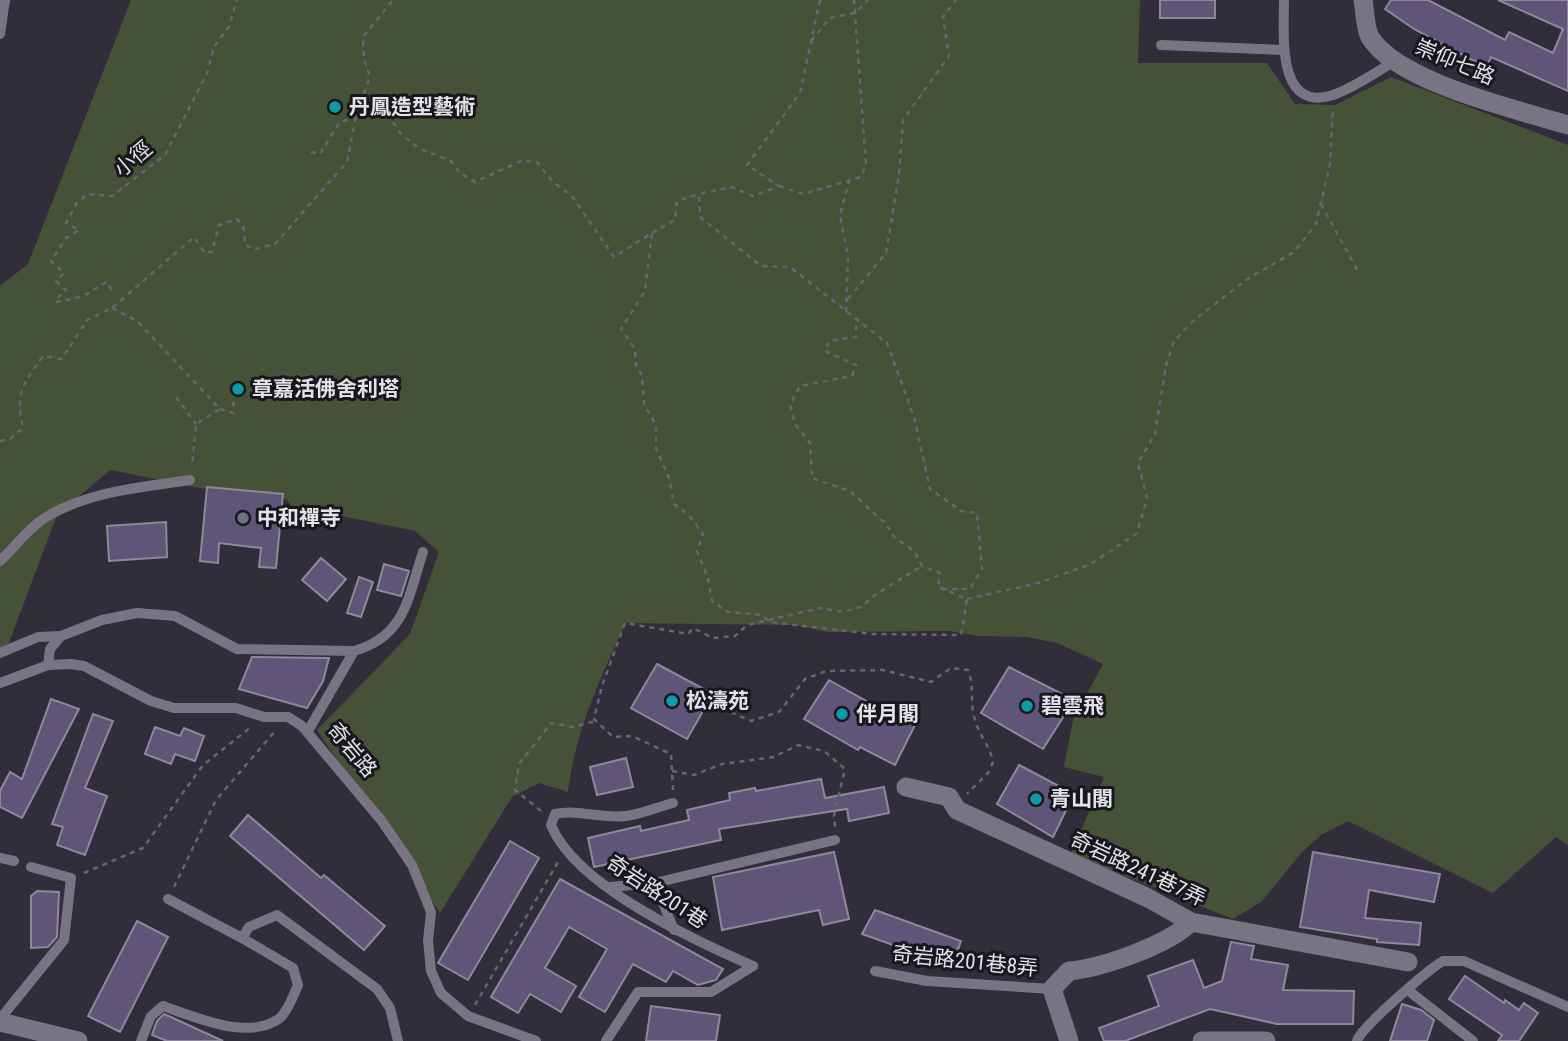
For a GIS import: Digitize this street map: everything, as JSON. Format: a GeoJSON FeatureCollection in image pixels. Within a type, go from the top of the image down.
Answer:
{"type":"FeatureCollection","features":[{"type":"Feature","properties":{"kind":"street","name":"崇仰七路"},"geometry":{"type":"LineString","coordinates":[[1363,0],[1369,36],[1395,61],[1464,95],[1568,125]]}},
{"type":"Feature","properties":{"kind":"street","name":"奇岩路241巷7弄"},"geometry":{"type":"LineString","coordinates":[[906,787],[949,797],[957,810],[1148,898],[1191,922],[1408,962]]}},
{"type":"Feature","properties":{"kind":"street"},"geometry":{"type":"LineString","coordinates":[[1069,1041],[1052,989],[1069,971],[1092,969],[1179,934],[1191,922]]}},
{"type":"Feature","properties":{"kind":"street"},"geometry":{"type":"LineString","coordinates":[[0,1021],[78,1041]]}},
{"type":"Feature","properties":{"kind":"street"},"geometry":{"type":"LineString","coordinates":[[1202,1041],[1266,1041]]}},
{"type":"Feature","properties":{"kind":"lane"},"geometry":{"type":"LineString","coordinates":[[0,34],[5,0]]}},
{"type":"Feature","properties":{"kind":"lane"},"geometry":{"type":"LineString","coordinates":[[1284,0],[1283,50],[1294,88],[1300,95],[1315,98],[1333,95],[1395,61]]}},
{"type":"Feature","properties":{"kind":"lane"},"geometry":{"type":"LineString","coordinates":[[1161,45],[1283,50]]}},
{"type":"Feature","properties":{"kind":"lane"},"geometry":{"type":"LineString","coordinates":[[0,561],[47,516],[110,493],[190,480]]}},
{"type":"Feature","properties":{"kind":"lane"},"geometry":{"type":"LineString","coordinates":[[0,653],[38,637],[61,636],[102,620],[138,613],[175,616],[237,649],[354,651],[372,645],[390,634],[405,607],[423,552]]}},
{"type":"Feature","properties":{"kind":"lane"},"geometry":{"type":"LineString","coordinates":[[48,665],[50,649],[61,636]]}},
{"type":"Feature","properties":{"kind":"lane"},"geometry":{"type":"LineString","coordinates":[[307,731],[354,651]]}},
{"type":"Feature","properties":{"kind":"lane"},"geometry":{"type":"LineString","coordinates":[[0,683],[48,665],[84,666],[150,701],[174,708],[236,708],[264,717],[288,717]]}},
{"type":"Feature","properties":{"kind":"lane","name":"奇岩路"},"geometry":{"type":"LineString","coordinates":[[288,717],[307,731],[381,820],[412,865],[431,912],[428,941],[434,984],[468,1016],[536,1041]]}},
{"type":"Feature","properties":{"kind":"lane"},"geometry":{"type":"LineString","coordinates":[[553,820],[555,814],[572,811],[599,816],[626,816],[673,803]]}},
{"type":"Feature","properties":{"kind":"lane","name":"奇岩路201巷"},"geometry":{"type":"LineString","coordinates":[[553,820],[555,834],[565,850],[610,887],[674,931],[753,966],[711,992],[638,992],[606,1041]]}},
{"type":"Feature","properties":{"kind":"lane"},"geometry":{"type":"LineString","coordinates":[[610,887],[655,883],[835,841]]}},
{"type":"Feature","properties":{"kind":"lane"},"geometry":{"type":"LineString","coordinates":[[0,858],[14,861]]}},
{"type":"Feature","properties":{"kind":"lane"},"geometry":{"type":"LineString","coordinates":[[0,1021],[64,940],[71,878],[31,867]]}},
{"type":"Feature","properties":{"kind":"lane"},"geometry":{"type":"LineString","coordinates":[[655,883],[674,931]]}},
{"type":"Feature","properties":{"kind":"lane"},"geometry":{"type":"LineString","coordinates":[[141,1041],[151,1016],[163,1006],[234,1032],[255,1032],[279,1019],[298,985],[293,968],[168,900]]}},
{"type":"Feature","properties":{"kind":"lane"},"geometry":{"type":"LineString","coordinates":[[242,938],[249,927],[277,915],[377,989],[390,1008],[398,1041]]}},
{"type":"Feature","properties":{"kind":"lane"},"geometry":{"type":"LineString","coordinates":[[1357,1041],[1359,1033],[1372,1019],[1443,961],[1464,961],[1568,1007]]}},
{"type":"Feature","properties":{"kind":"lane","name":"奇岩路201巷8弄"},"geometry":{"type":"LineString","coordinates":[[875,971],[927,981],[1052,989]]}},
{"type":"Feature","properties":{"kind":"lane"},"geometry":{"type":"LineString","coordinates":[[1409,991],[1473,1041]]}},
{"type":"Feature","properties":{"kind":"path","name":"小徑"},"geometry":{"type":"LineString","coordinates":[[112,290],[106,282],[84,296],[57,302],[55,300],[66,290],[56,281],[64,273],[51,261],[66,238],[79,230],[66,223],[77,203],[87,194],[112,196],[165,155],[207,73],[214,47],[229,26],[237,0]]}},
{"type":"Feature","properties":{"kind":"path"},"geometry":{"type":"LineString","coordinates":[[0,441],[10,439],[23,428],[18,406],[22,385],[43,356],[62,359],[87,320],[112,308],[194,237],[205,253],[212,252],[219,225],[237,219],[244,229],[245,245],[256,248],[275,244],[346,162],[356,116],[370,77],[364,59],[363,37],[393,0]]}},
{"type":"Feature","properties":{"kind":"path"},"geometry":{"type":"LineString","coordinates":[[820,0],[800,93],[747,165],[779,186],[803,194],[861,177],[866,165],[854,0]]}},
{"type":"Feature","properties":{"kind":"path"},"geometry":{"type":"LineString","coordinates":[[809,44],[830,18],[855,13],[868,0]]}},
{"type":"Feature","properties":{"kind":"path"},"geometry":{"type":"LineString","coordinates":[[848,299],[886,253],[899,175],[903,120],[949,56],[943,17],[956,0]]}},
{"type":"Feature","properties":{"kind":"path"},"geometry":{"type":"LineString","coordinates":[[856,322],[856,338],[829,341],[825,351],[856,365],[852,376],[800,386],[789,405],[795,424],[810,443],[812,478],[850,491],[887,525],[894,537],[914,551],[922,566],[940,573],[937,587],[967,599],[1038,583],[1091,564],[1138,533],[1147,498],[1138,463],[1156,434],[1166,365],[1174,341],[1192,322],[1246,280],[1294,252],[1317,224],[1330,164],[1333,95]]}},
{"type":"Feature","properties":{"kind":"path"},"geometry":{"type":"LineString","coordinates":[[361,102],[385,110],[401,134],[418,148],[451,161],[459,172],[475,182],[521,161],[536,160],[553,182],[572,196],[614,257],[675,220],[677,201],[732,187],[753,197],[779,186]]}},
{"type":"Feature","properties":{"kind":"path"},"geometry":{"type":"LineString","coordinates":[[311,152],[320,154],[339,124],[356,116]]}},
{"type":"Feature","properties":{"kind":"path"},"geometry":{"type":"LineString","coordinates":[[846,314],[848,257],[840,215],[849,181]]}},
{"type":"Feature","properties":{"kind":"path"},"geometry":{"type":"LineString","coordinates":[[699,194],[700,217],[761,266],[790,267],[856,322],[887,343],[914,417],[930,489],[961,511],[977,513],[978,559],[982,569],[970,589],[940,589]]}},
{"type":"Feature","properties":{"kind":"path"},"geometry":{"type":"LineString","coordinates":[[1321,204],[1359,273]]}},
{"type":"Feature","properties":{"kind":"path"},"geometry":{"type":"LineString","coordinates":[[652,233],[645,291],[621,329],[635,349],[636,367],[642,375],[643,404],[656,425],[656,448],[669,478],[674,504],[689,515],[703,534],[697,551],[708,578],[712,601],[728,612],[762,615],[769,622],[873,634],[961,635],[967,599]]}},
{"type":"Feature","properties":{"kind":"path"},"geometry":{"type":"LineString","coordinates":[[112,308],[137,321],[220,409],[233,413],[234,396]]}},
{"type":"Feature","properties":{"kind":"path"},"geometry":{"type":"LineString","coordinates":[[176,397],[196,424],[190,480]]}},
{"type":"Feature","properties":{"kind":"path"},"geometry":{"type":"LineString","coordinates":[[196,424],[220,409]]}},
{"type":"Feature","properties":{"kind":"path"},"geometry":{"type":"LineString","coordinates":[[673,803],[671,754],[632,736],[613,737],[594,719],[602,686],[625,623],[688,634],[693,628],[713,638],[735,636],[747,625],[820,608],[843,612],[861,607],[876,594],[922,566]]}},
{"type":"Feature","properties":{"kind":"path"},"geometry":{"type":"LineString","coordinates":[[731,712],[751,721],[779,712],[805,680],[826,671],[883,670],[930,682],[951,668],[968,670],[974,684],[971,703],[975,723],[993,762],[988,774],[971,787],[957,810]]}},
{"type":"Feature","properties":{"kind":"path"},"geometry":{"type":"LineString","coordinates":[[71,878],[143,848],[203,765],[264,717]]}},
{"type":"Feature","properties":{"kind":"path"},"geometry":{"type":"LineString","coordinates":[[168,900],[215,800],[288,717]]}},
{"type":"Feature","properties":{"kind":"path"},"geometry":{"type":"LineString","coordinates":[[553,820],[514,790],[520,764],[551,723],[572,727],[596,721]]}},
{"type":"Feature","properties":{"kind":"path"},"geometry":{"type":"LineString","coordinates":[[672,771],[694,775],[722,764],[774,757],[798,745],[824,751],[845,769],[834,815],[835,841]]}},
{"type":"Feature","properties":{"kind":"path"},"geometry":{"type":"LineString","coordinates":[[468,1016],[565,850]]}},
{"type":"Feature","properties":{"kind":"green space"},"geometry":{"type":"Polygon","coordinates":[[[131,0],[1140,0],[1138,63],[1267,63],[1295,104],[1335,105],[1391,77],[1568,145],[1568,845],[1556,837],[1493,893],[1348,821],[1321,835],[1303,851],[1261,902],[1233,919],[1071,854],[1104,777],[1064,767],[1073,720],[1103,664],[1057,643],[1027,637],[978,636],[950,631],[828,632],[795,625],[626,623],[598,685],[583,727],[568,792],[539,783],[512,797],[440,913],[317,730],[410,634],[439,552],[415,531],[292,506],[286,499],[200,488],[110,470],[57,515],[4,656],[0,658],[0,286],[28,264],[131,0]]]}},
{"type":"Feature","properties":{"kind":"building"},"geometry":{"type":"Polygon","coordinates":[[[1160,0],[1215,0],[1215,18],[1160,18],[1160,0]]]}},
{"type":"Feature","properties":{"kind":"building"},"geometry":{"type":"Polygon","coordinates":[[[1391,0],[1428,0],[1505,40],[1509,32],[1553,53],[1563,29],[1498,0],[1568,0],[1568,91],[1491,57],[1487,66],[1470,59],[1414,29],[1385,9],[1391,0]]]}},
{"type":"Feature","properties":{"kind":"building","name":"中和禪寺"},"geometry":{"type":"Polygon","coordinates":[[[207,487],[283,494],[276,568],[259,567],[261,548],[219,543],[218,563],[200,561],[207,487]]]}},
{"type":"Feature","properties":{"kind":"building"},"geometry":{"type":"Polygon","coordinates":[[[166,522],[167,557],[109,561],[107,526],[166,522]]]}},
{"type":"Feature","properties":{"kind":"building"},"geometry":{"type":"Polygon","coordinates":[[[321,558],[346,579],[327,601],[302,580],[321,558]]]}},
{"type":"Feature","properties":{"kind":"building"},"geometry":{"type":"Polygon","coordinates":[[[384,564],[409,571],[401,596],[377,590],[384,564]]]}},
{"type":"Feature","properties":{"kind":"building"},"geometry":{"type":"Polygon","coordinates":[[[359,577],[373,582],[361,617],[347,613],[359,577]]]}},
{"type":"Feature","properties":{"kind":"building"},"geometry":{"type":"Polygon","coordinates":[[[252,657],[329,658],[323,681],[307,708],[239,689],[252,657]]]}},
{"type":"Feature","properties":{"kind":"building","name":"松濤苑"},"geometry":{"type":"Polygon","coordinates":[[[657,664],[713,694],[687,739],[631,708],[657,664]]]}},
{"type":"Feature","properties":{"kind":"building","name":"碧雲飛"},"geometry":{"type":"Polygon","coordinates":[[[1009,667],[1074,700],[1043,749],[981,713],[1009,667]]]}},
{"type":"Feature","properties":{"kind":"building"},"geometry":{"type":"Polygon","coordinates":[[[829,680],[884,711],[888,702],[919,717],[895,765],[860,747],[858,750],[804,719],[829,680]]]}},
{"type":"Feature","properties":{"kind":"building"},"geometry":{"type":"Polygon","coordinates":[[[51,699],[79,709],[22,818],[0,807],[0,791],[10,772],[22,779],[51,699]]]}},
{"type":"Feature","properties":{"kind":"building"},"geometry":{"type":"Polygon","coordinates":[[[93,714],[113,721],[85,788],[107,796],[85,855],[57,845],[63,827],[52,824],[93,714]]]}},
{"type":"Feature","properties":{"kind":"building"},"geometry":{"type":"Polygon","coordinates":[[[155,727],[180,736],[184,728],[204,736],[195,761],[175,754],[171,764],[145,754],[155,727]]]}},
{"type":"Feature","properties":{"kind":"building"},"geometry":{"type":"Polygon","coordinates":[[[626,758],[633,787],[597,795],[590,767],[626,758]]]}},
{"type":"Feature","properties":{"kind":"building","name":"青山閣"},"geometry":{"type":"Polygon","coordinates":[[[1019,765],[1074,794],[1053,837],[997,804],[1019,765]]]}},
{"type":"Feature","properties":{"kind":"building"},"geometry":{"type":"Polygon","coordinates":[[[821,779],[825,798],[884,787],[889,813],[849,821],[847,809],[719,829],[721,840],[594,867],[588,838],[640,826],[641,831],[689,820],[687,810],[730,800],[729,793],[821,779]]]}},
{"type":"Feature","properties":{"kind":"building"},"geometry":{"type":"Polygon","coordinates":[[[248,815],[321,878],[324,875],[385,926],[364,950],[230,836],[248,815]]]}},
{"type":"Feature","properties":{"kind":"building"},"geometry":{"type":"Polygon","coordinates":[[[510,841],[539,858],[468,980],[438,963],[510,841]]]}},
{"type":"Feature","properties":{"kind":"building"},"geometry":{"type":"Polygon","coordinates":[[[834,852],[849,919],[823,925],[819,910],[722,930],[713,877],[834,852]]]}},
{"type":"Feature","properties":{"kind":"building"},"geometry":{"type":"Polygon","coordinates":[[[1313,852],[1440,874],[1434,902],[1369,890],[1365,918],[1421,923],[1419,945],[1377,942],[1377,939],[1300,927],[1313,852]]]}},
{"type":"Feature","properties":{"kind":"building"},"geometry":{"type":"Polygon","coordinates":[[[560,879],[723,969],[716,980],[698,985],[673,971],[666,982],[633,964],[605,1012],[579,997],[607,949],[569,927],[545,968],[576,986],[561,1012],[530,994],[518,1013],[491,997],[560,879]]]}},
{"type":"Feature","properties":{"kind":"building"},"geometry":{"type":"Polygon","coordinates":[[[37,891],[59,892],[57,937],[48,947],[31,948],[31,896],[37,891]]]}},
{"type":"Feature","properties":{"kind":"building"},"geometry":{"type":"Polygon","coordinates":[[[875,910],[961,941],[952,966],[862,934],[875,910]]]}},
{"type":"Feature","properties":{"kind":"building"},"geometry":{"type":"Polygon","coordinates":[[[137,921],[168,937],[120,1032],[88,1016],[137,921]]]}},
{"type":"Feature","properties":{"kind":"building"},"geometry":{"type":"Polygon","coordinates":[[[1231,942],[1254,946],[1251,959],[1288,965],[1283,990],[1354,991],[1353,1024],[1277,1024],[1210,1009],[1125,1041],[1104,1041],[1099,1028],[1159,1006],[1148,976],[1193,960],[1204,988],[1222,981],[1231,942]]]}},
{"type":"Feature","properties":{"kind":"building"},"geometry":{"type":"Polygon","coordinates":[[[1465,976],[1504,1003],[1505,1000],[1519,1010],[1524,1003],[1538,1013],[1519,1041],[1498,1041],[1502,1035],[1449,999],[1465,976]]]}},
{"type":"Feature","properties":{"kind":"building"},"geometry":{"type":"Polygon","coordinates":[[[1402,1004],[1421,1010],[1434,1020],[1427,1041],[1390,1041],[1402,1004]]]}},
{"type":"Feature","properties":{"kind":"building"},"geometry":{"type":"Polygon","coordinates":[[[651,1006],[720,1015],[716,1041],[646,1041],[651,1006]]]}},
{"type":"Feature","properties":{"kind":"building"},"geometry":{"type":"Polygon","coordinates":[[[164,1014],[223,1041],[167,1041],[152,1035],[157,1021],[164,1014]]]}},
{"type":"Feature","properties":{"kind":"place","name":"丹鳳造型藝術"},"geometry":{"type":"Point","coordinates":[335,107]}},
{"type":"Feature","properties":{"kind":"place","name":"章嘉活佛舍利塔"},"geometry":{"type":"Point","coordinates":[238,389]}},
{"type":"Feature","properties":{"kind":"place","name":"中和禪寺"},"geometry":{"type":"Point","coordinates":[243,518]}},
{"type":"Feature","properties":{"kind":"place","name":"松濤苑"},"geometry":{"type":"Point","coordinates":[672,701]}},
{"type":"Feature","properties":{"kind":"place","name":"碧雲飛"},"geometry":{"type":"Point","coordinates":[1027,706]}},
{"type":"Feature","properties":{"kind":"place","name":"伴月閣"},"geometry":{"type":"Point","coordinates":[842,714]}},
{"type":"Feature","properties":{"kind":"place","name":"青山閣"},"geometry":{"type":"Point","coordinates":[1036,799]}}]}
